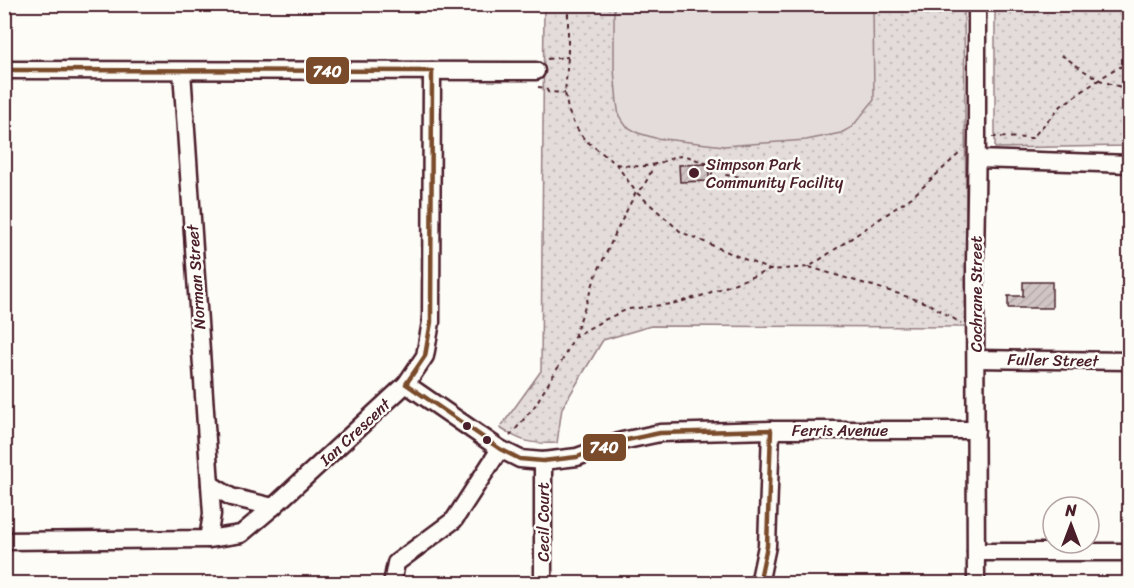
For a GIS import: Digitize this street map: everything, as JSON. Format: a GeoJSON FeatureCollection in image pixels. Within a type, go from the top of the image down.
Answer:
{"type":"FeatureCollection","features":[{"type":"Feature","properties":{"kind":"street","name":"Cochrane Street"},"geometry":{"type":"LineString","coordinates":[[976,584],[977,4]]}},
{"type":"Feature","properties":{"kind":"street"},"geometry":{"type":"LineString","coordinates":[[4,70],[536,71]]}},
{"type":"Feature","properties":{"kind":"street","name":"Norman Street"},"geometry":{"type":"LineString","coordinates":[[182,70],[212,514],[208,539]]}},
{"type":"Feature","properties":{"kind":"street","name":"Ian Crescent"},"geometry":{"type":"LineString","coordinates":[[4,541],[208,539],[241,534],[406,384],[425,356],[431,322],[432,71]]}},
{"type":"Feature","properties":{"kind":"street"},"geometry":{"type":"LineString","coordinates":[[977,159],[1130,164]]}},
{"type":"Feature","properties":{"kind":"street","name":"Fuller Street"},"geometry":{"type":"LineString","coordinates":[[976,359],[1130,361]]}},
{"type":"Feature","properties":{"kind":"street","name":"Ferris Avenue"},"geometry":{"type":"LineString","coordinates":[[406,384],[500,449],[520,459],[543,461],[577,457],[622,441],[660,434],[771,430],[976,430]]}},
{"type":"Feature","properties":{"kind":"street"},"geometry":{"type":"LineString","coordinates":[[759,584],[766,546],[771,430]]}},
{"type":"Feature","properties":{"kind":"street"},"geometry":{"type":"LineString","coordinates":[[392,584],[396,563],[454,519],[500,449]]}},
{"type":"Feature","properties":{"kind":"street","name":"Cecil Court"},"geometry":{"type":"LineString","coordinates":[[543,461],[543,584]]}},
{"type":"Feature","properties":{"kind":"street"},"geometry":{"type":"LineString","coordinates":[[210,484],[231,497],[273,507]]}},
{"type":"Feature","properties":{"kind":"street"},"geometry":{"type":"LineString","coordinates":[[976,552],[1130,552]]}},
{"type":"Feature","properties":{"kind":"path"},"geometry":{"type":"LineString","coordinates":[[568,4],[565,93],[568,110],[584,139],[616,164],[636,192],[681,232],[770,270]]}},
{"type":"Feature","properties":{"kind":"path"},"geometry":{"type":"LineString","coordinates":[[1060,55],[1100,80],[1130,89]]}},
{"type":"Feature","properties":{"kind":"path"},"geometry":{"type":"LineString","coordinates":[[574,336],[628,309],[672,304],[701,296],[770,270],[809,267],[912,197],[977,137],[1032,138],[1061,106],[1113,70],[1130,63]]}},
{"type":"Feature","properties":{"kind":"path"},"geometry":{"type":"LineString","coordinates":[[616,164],[647,166],[679,156],[688,156],[697,161],[723,160],[725,176],[744,177]]}},
{"type":"Feature","properties":{"kind":"path"},"geometry":{"type":"LineString","coordinates":[[714,162],[711,178],[714,180]]}},
{"type":"Feature","properties":{"kind":"path"},"geometry":{"type":"LineString","coordinates":[[500,449],[534,407],[562,361],[616,232],[636,192],[643,187],[654,165]]}},
{"type":"Feature","properties":{"kind":"path"},"geometry":{"type":"LineString","coordinates":[[809,267],[929,304],[967,327],[976,327]]}},
{"type":"Feature","properties":{"kind":"shaded area"},"geometry":{"type":"Polygon","coordinates":[[[544,5],[964,5],[967,327],[651,326],[603,340],[562,408],[557,443],[527,441],[500,428],[541,371],[544,5]]]}},
{"type":"Feature","properties":{"kind":"shaded area"},"geometry":{"type":"Polygon","coordinates":[[[614,5],[873,5],[874,100],[852,127],[841,133],[806,140],[724,146],[655,138],[638,133],[626,126],[619,116],[614,69],[614,5]]]}},
{"type":"Feature","properties":{"kind":"shaded area"},"geometry":{"type":"Polygon","coordinates":[[[995,5],[1129,5],[1129,146],[995,148],[995,5]]]}},
{"type":"Feature","properties":{"kind":"building","name":"Simpson Park Community Facility"},"geometry":{"type":"Polygon","coordinates":[[[709,164],[709,181],[680,182],[679,165],[709,164]]]}},
{"type":"Feature","properties":{"kind":"building"},"geometry":{"type":"Polygon","coordinates":[[[1023,282],[1052,282],[1052,308],[1008,308],[1008,296],[1023,296],[1023,282]]]}},
{"type":"Feature","properties":{"kind":"transit line","name":"740"},"geometry":{"type":"LineString","coordinates":[[4,70],[432,71],[431,322],[425,356],[406,384],[500,449],[520,459],[543,461],[577,457],[622,441],[660,433],[771,430],[767,546],[759,584]]}},
{"type":"Feature","properties":{"kind":"place","name":"Simpson Park Community Facility"},"geometry":{"type":"Point","coordinates":[694,173]}}]}
